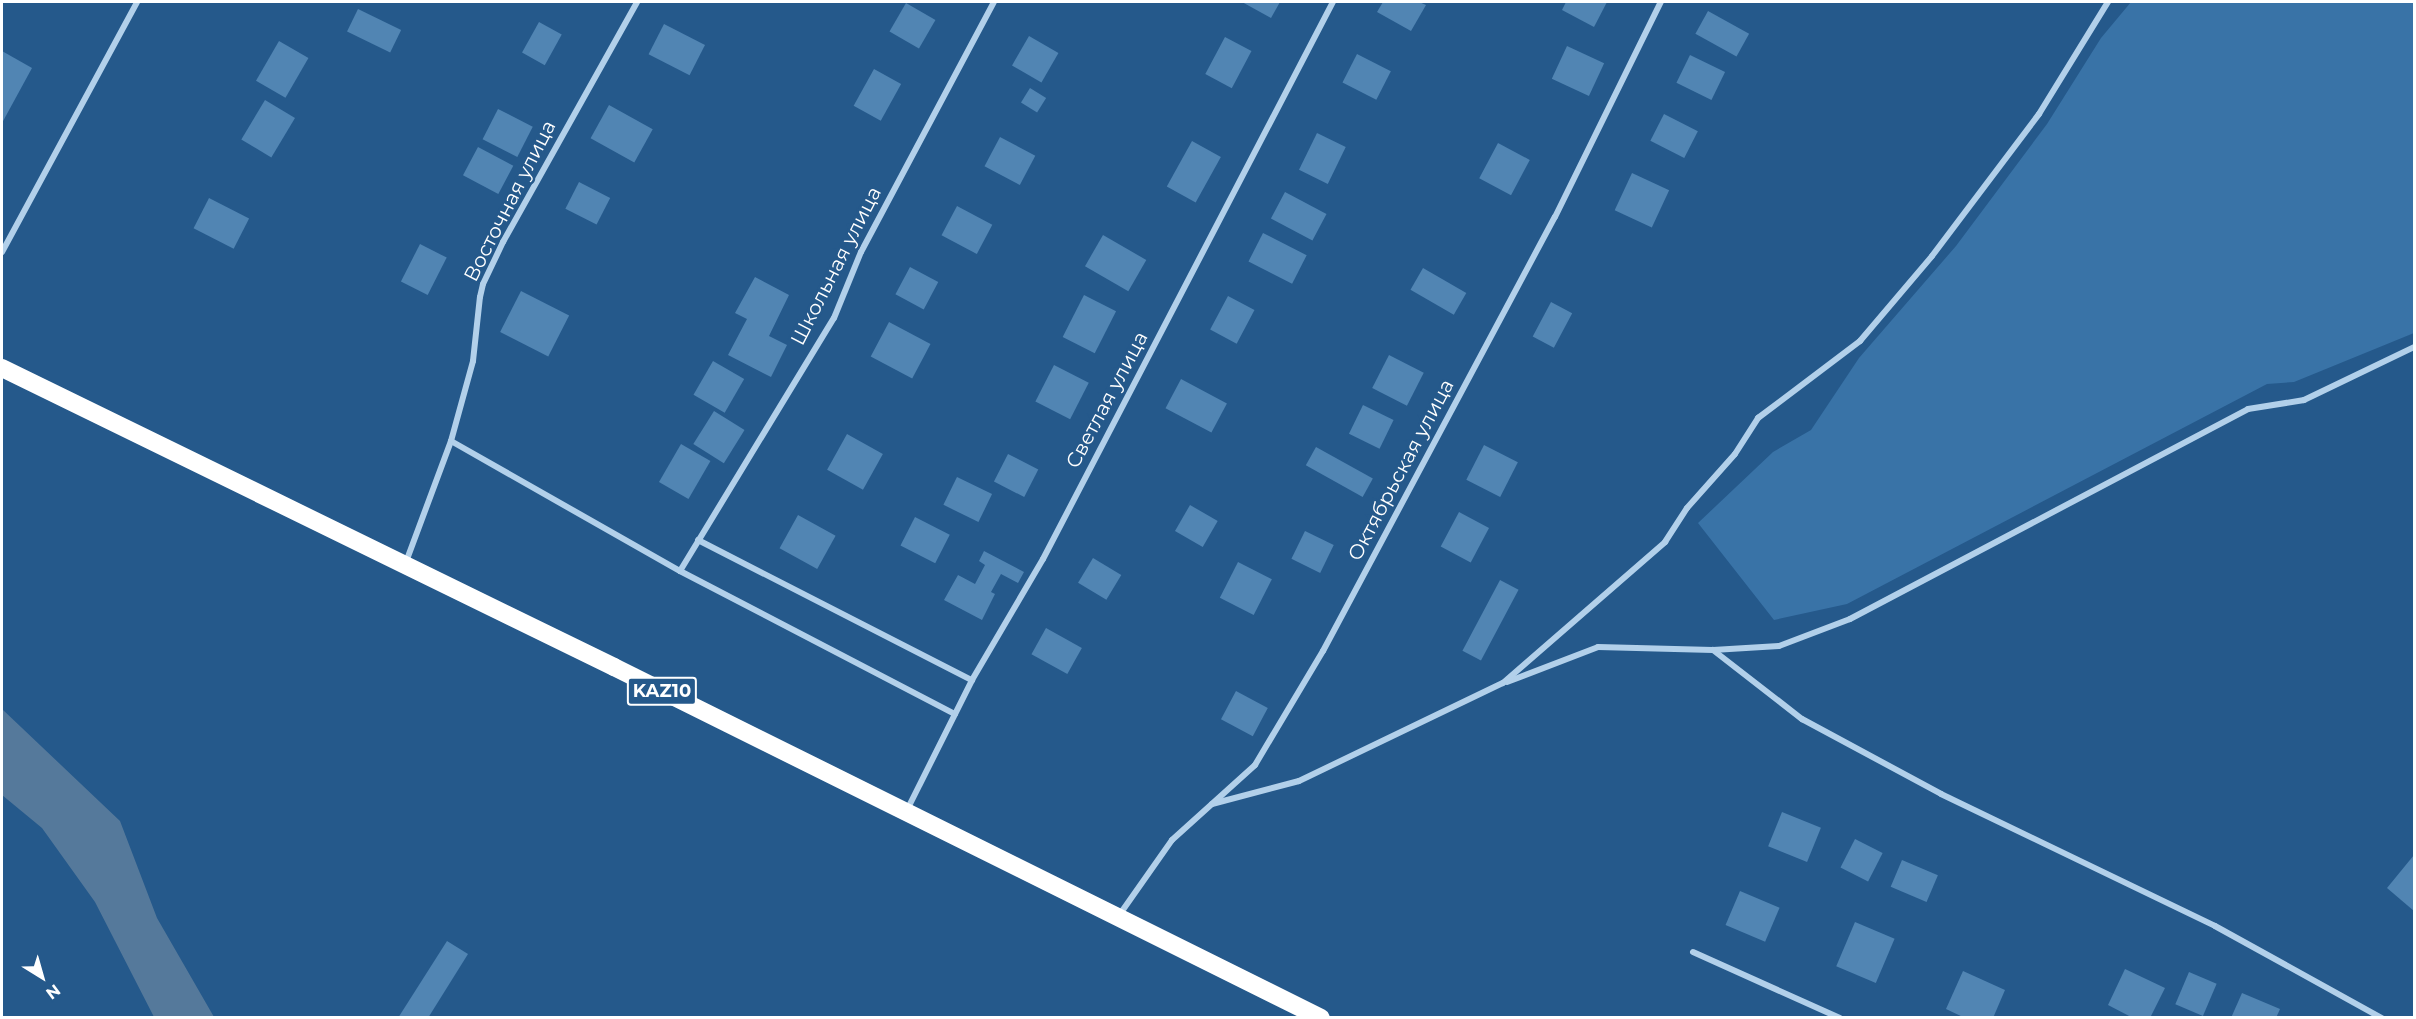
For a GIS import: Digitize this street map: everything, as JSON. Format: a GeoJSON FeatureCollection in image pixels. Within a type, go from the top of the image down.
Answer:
{"type":"FeatureCollection","features":[{"type":"Feature","properties":{"kind":"highway","name":"KAZ10"},"geometry":{"type":"LineString","coordinates":[[2,368],[1322,1017]]}},
{"type":"Feature","properties":{"kind":"street"},"geometry":{"type":"LineString","coordinates":[[2,252],[137,2]]}},
{"type":"Feature","properties":{"kind":"street","name":"Восточная улица"},"geometry":{"type":"LineString","coordinates":[[405,565],[451,441],[473,361],[483,284],[503,242],[637,2]]}},
{"type":"Feature","properties":{"kind":"street","name":"Школьная улица"},"geometry":{"type":"LineString","coordinates":[[680,571],[834,318],[865,244],[994,2]]}},
{"type":"Feature","properties":{"kind":"street","name":"Светлая улица"},"geometry":{"type":"LineString","coordinates":[[906,812],[972,680],[1043,559],[1333,2]]}},
{"type":"Feature","properties":{"kind":"street","name":"Октябрьская улица"},"geometry":{"type":"LineString","coordinates":[[1118,917],[1173,840],[1255,765],[1323,651],[1555,217],[1661,2]]}},
{"type":"Feature","properties":{"kind":"street"},"geometry":{"type":"LineString","coordinates":[[1503,683],[1665,542],[1687,508],[1735,454],[1758,418],[1860,341],[1932,256],[2039,114],[2108,2]]}},
{"type":"Feature","properties":{"kind":"street"},"geometry":{"type":"LineString","coordinates":[[1212,804],[1299,781],[1503,683],[1598,647],[1713,650],[1779,646],[1850,619],[2248,409],[2304,400],[2415,347]]}},
{"type":"Feature","properties":{"kind":"street"},"geometry":{"type":"LineString","coordinates":[[451,441],[680,571],[955,714]]}},
{"type":"Feature","properties":{"kind":"street"},"geometry":{"type":"LineString","coordinates":[[698,540],[972,680]]}},
{"type":"Feature","properties":{"kind":"street"},"geometry":{"type":"LineString","coordinates":[[1713,650],[1802,719],[1941,794],[2215,926],[2382,1017]]}},
{"type":"Feature","properties":{"kind":"street"},"geometry":{"type":"LineString","coordinates":[[1693,952],[1840,1017]]}},
{"type":"Feature","properties":{"kind":"shaded area"},"geometry":{"type":"Polygon","coordinates":[[[2131,2],[2414,2],[2414,333],[2294,382],[2267,384],[1847,604],[1774,620],[1698,523],[1773,452],[1811,430],[1859,358],[1956,246],[2047,124],[2101,38],[2131,2]]]}},
{"type":"Feature","properties":{"kind":"shaded area"},"geometry":{"type":"Polygon","coordinates":[[[2,709],[120,821],[157,918],[214,1017],[154,1017],[95,902],[42,828],[2,795],[2,709]]]}},
{"type":"Feature","properties":{"kind":"building"},"geometry":{"type":"Polygon","coordinates":[[[1242,2],[1280,2],[1271,18],[1242,2]]]}},
{"type":"Feature","properties":{"kind":"building"},"geometry":{"type":"Polygon","coordinates":[[[1383,2],[1419,2],[1426,5],[1411,31],[1377,12],[1383,2]]]}},
{"type":"Feature","properties":{"kind":"building"},"geometry":{"type":"Polygon","coordinates":[[[1566,2],[1607,2],[1594,27],[1562,10],[1566,2]]]}},
{"type":"Feature","properties":{"kind":"building"},"geometry":{"type":"Polygon","coordinates":[[[906,3],[935,20],[919,49],[890,32],[906,3]]]}},
{"type":"Feature","properties":{"kind":"building"},"geometry":{"type":"Polygon","coordinates":[[[358,9],[401,30],[390,53],[347,31],[358,9]]]}},
{"type":"Feature","properties":{"kind":"building"},"geometry":{"type":"Polygon","coordinates":[[[1708,11],[1749,34],[1737,57],[1695,34],[1708,11]]]}},
{"type":"Feature","properties":{"kind":"building"},"geometry":{"type":"Polygon","coordinates":[[[539,22],[562,35],[545,65],[522,53],[539,22]]]}},
{"type":"Feature","properties":{"kind":"building"},"geometry":{"type":"Polygon","coordinates":[[[664,24],[705,45],[690,75],[649,54],[664,24]]]}},
{"type":"Feature","properties":{"kind":"building"},"geometry":{"type":"Polygon","coordinates":[[[1029,36],[1058,53],[1041,82],[1012,65],[1029,36]]]}},
{"type":"Feature","properties":{"kind":"building"},"geometry":{"type":"Polygon","coordinates":[[[1225,37],[1251,51],[1232,88],[1205,74],[1225,37]]]}},
{"type":"Feature","properties":{"kind":"building"},"geometry":{"type":"Polygon","coordinates":[[[279,41],[308,58],[285,98],[256,81],[279,41]]]}},
{"type":"Feature","properties":{"kind":"building"},"geometry":{"type":"Polygon","coordinates":[[[1567,46],[1604,63],[1589,96],[1552,79],[1567,46]]]}},
{"type":"Feature","properties":{"kind":"building"},"geometry":{"type":"Polygon","coordinates":[[[2,51],[32,68],[2,123],[2,51]]]}},
{"type":"Feature","properties":{"kind":"building"},"geometry":{"type":"Polygon","coordinates":[[[1357,54],[1391,71],[1376,100],[1342,83],[1357,54]]]}},
{"type":"Feature","properties":{"kind":"building"},"geometry":{"type":"Polygon","coordinates":[[[1690,55],[1725,72],[1711,100],[1676,83],[1690,55]]]}},
{"type":"Feature","properties":{"kind":"building"},"geometry":{"type":"Polygon","coordinates":[[[874,69],[901,84],[881,121],[854,106],[874,69]]]}},
{"type":"Feature","properties":{"kind":"building"},"geometry":{"type":"Polygon","coordinates":[[[1030,88],[1046,98],[1037,112],[1021,102],[1030,88]]]}},
{"type":"Feature","properties":{"kind":"building"},"geometry":{"type":"Polygon","coordinates":[[[265,100],[295,118],[271,157],[241,139],[265,100]]]}},
{"type":"Feature","properties":{"kind":"building"},"geometry":{"type":"Polygon","coordinates":[[[609,105],[653,129],[634,162],[591,138],[609,105]]]}},
{"type":"Feature","properties":{"kind":"building"},"geometry":{"type":"Polygon","coordinates":[[[498,109],[533,127],[517,157],[483,139],[498,109]]]}},
{"type":"Feature","properties":{"kind":"building"},"geometry":{"type":"Polygon","coordinates":[[[1664,114],[1698,131],[1684,158],[1650,141],[1664,114]]]}},
{"type":"Feature","properties":{"kind":"building"},"geometry":{"type":"Polygon","coordinates":[[[1317,133],[1346,147],[1328,184],[1299,170],[1317,133]]]}},
{"type":"Feature","properties":{"kind":"building"},"geometry":{"type":"Polygon","coordinates":[[[1000,137],[1035,156],[1020,185],[985,166],[1000,137]]]}},
{"type":"Feature","properties":{"kind":"building"},"geometry":{"type":"Polygon","coordinates":[[[1192,141],[1221,157],[1196,202],[1167,186],[1192,141]]]}},
{"type":"Feature","properties":{"kind":"building"},"geometry":{"type":"Polygon","coordinates":[[[1498,143],[1530,160],[1511,195],[1479,178],[1498,143]]]}},
{"type":"Feature","properties":{"kind":"building"},"geometry":{"type":"Polygon","coordinates":[[[478,147],[513,166],[498,194],[463,175],[478,147]]]}},
{"type":"Feature","properties":{"kind":"building"},"geometry":{"type":"Polygon","coordinates":[[[1632,173],[1669,190],[1652,227],[1615,210],[1632,173]]]}},
{"type":"Feature","properties":{"kind":"building"},"geometry":{"type":"Polygon","coordinates":[[[579,182],[610,198],[597,225],[565,209],[579,182]]]}},
{"type":"Feature","properties":{"kind":"building"},"geometry":{"type":"Polygon","coordinates":[[[1285,192],[1326,214],[1312,241],[1271,218],[1285,192]]]}},
{"type":"Feature","properties":{"kind":"building"},"geometry":{"type":"Polygon","coordinates":[[[209,198],[249,218],[234,249],[194,228],[209,198]]]}},
{"type":"Feature","properties":{"kind":"building"},"geometry":{"type":"Polygon","coordinates":[[[957,206],[992,225],[977,254],[942,235],[957,206]]]}},
{"type":"Feature","properties":{"kind":"building"},"geometry":{"type":"Polygon","coordinates":[[[1263,233],[1307,255],[1292,284],[1248,262],[1263,233]]]}},
{"type":"Feature","properties":{"kind":"building"},"geometry":{"type":"Polygon","coordinates":[[[1103,235],[1146,260],[1128,291],[1085,266],[1103,235]]]}},
{"type":"Feature","properties":{"kind":"building"},"geometry":{"type":"Polygon","coordinates":[[[420,244],[447,258],[428,295],[401,281],[420,244]]]}},
{"type":"Feature","properties":{"kind":"building"},"geometry":{"type":"Polygon","coordinates":[[[910,267],[938,282],[924,309],[895,294],[910,267]]]}},
{"type":"Feature","properties":{"kind":"building"},"geometry":{"type":"Polygon","coordinates":[[[1423,268],[1466,293],[1454,315],[1410,290],[1423,268]]]}},
{"type":"Feature","properties":{"kind":"building"},"geometry":{"type":"Polygon","coordinates":[[[755,277],[789,295],[769,336],[787,345],[771,377],[728,355],[747,319],[735,313],[755,277]]]}},
{"type":"Feature","properties":{"kind":"building"},"geometry":{"type":"Polygon","coordinates":[[[521,291],[569,316],[548,357],[500,332],[521,291]]]}},
{"type":"Feature","properties":{"kind":"building"},"geometry":{"type":"Polygon","coordinates":[[[1084,295],[1116,311],[1095,353],[1063,337],[1084,295]]]}},
{"type":"Feature","properties":{"kind":"building"},"geometry":{"type":"Polygon","coordinates":[[[1228,296],[1254,310],[1237,344],[1210,330],[1228,296]]]}},
{"type":"Feature","properties":{"kind":"building"},"geometry":{"type":"Polygon","coordinates":[[[1551,302],[1572,313],[1554,348],[1533,336],[1551,302]]]}},
{"type":"Feature","properties":{"kind":"building"},"geometry":{"type":"Polygon","coordinates":[[[889,322],[930,344],[912,379],[871,356],[889,322]]]}},
{"type":"Feature","properties":{"kind":"building"},"geometry":{"type":"Polygon","coordinates":[[[1389,355],[1424,373],[1407,406],[1372,388],[1389,355]]]}},
{"type":"Feature","properties":{"kind":"building"},"geometry":{"type":"Polygon","coordinates":[[[713,361],[744,379],[725,413],[694,395],[713,361]]]}},
{"type":"Feature","properties":{"kind":"building"},"geometry":{"type":"Polygon","coordinates":[[[1054,365],[1089,383],[1070,419],[1035,402],[1054,365]]]}},
{"type":"Feature","properties":{"kind":"building"},"geometry":{"type":"Polygon","coordinates":[[[1181,379],[1227,403],[1211,433],[1166,408],[1181,379]]]}},
{"type":"Feature","properties":{"kind":"building"},"geometry":{"type":"Polygon","coordinates":[[[1363,405],[1394,420],[1380,449],[1349,434],[1363,405]]]}},
{"type":"Feature","properties":{"kind":"building"},"geometry":{"type":"Polygon","coordinates":[[[714,411],[745,430],[724,463],[693,444],[714,411]]]}},
{"type":"Feature","properties":{"kind":"building"},"geometry":{"type":"Polygon","coordinates":[[[847,434],[883,454],[863,490],[827,470],[847,434]]]}},
{"type":"Feature","properties":{"kind":"building"},"geometry":{"type":"Polygon","coordinates":[[[681,444],[710,461],[688,499],[659,482],[681,444]]]}},
{"type":"Feature","properties":{"kind":"building"},"geometry":{"type":"Polygon","coordinates":[[[1484,445],[1518,462],[1500,497],[1466,480],[1484,445]]]}},
{"type":"Feature","properties":{"kind":"building"},"geometry":{"type":"Polygon","coordinates":[[[1316,447],[1373,479],[1363,497],[1306,465],[1316,447]]]}},
{"type":"Feature","properties":{"kind":"building"},"geometry":{"type":"Polygon","coordinates":[[[1008,454],[1038,469],[1024,497],[994,482],[1008,454]]]}},
{"type":"Feature","properties":{"kind":"building"},"geometry":{"type":"Polygon","coordinates":[[[957,477],[992,494],[978,522],[943,505],[957,477]]]}},
{"type":"Feature","properties":{"kind":"building"},"geometry":{"type":"Polygon","coordinates":[[[1190,505],[1218,521],[1203,547],[1175,531],[1190,505]]]}},
{"type":"Feature","properties":{"kind":"building"},"geometry":{"type":"Polygon","coordinates":[[[1459,512],[1489,528],[1471,562],[1441,546],[1459,512]]]}},
{"type":"Feature","properties":{"kind":"building"},"geometry":{"type":"Polygon","coordinates":[[[798,515],[836,536],[817,569],[780,548],[798,515]]]}},
{"type":"Feature","properties":{"kind":"building"},"geometry":{"type":"Polygon","coordinates":[[[915,517],[950,535],[935,563],[900,546],[915,517]]]}},
{"type":"Feature","properties":{"kind":"building"},"geometry":{"type":"Polygon","coordinates":[[[1305,531],[1334,545],[1320,573],[1291,559],[1305,531]]]}},
{"type":"Feature","properties":{"kind":"building"},"geometry":{"type":"Polygon","coordinates":[[[984,551],[1024,572],[1018,583],[1001,574],[991,592],[995,594],[982,620],[944,600],[958,575],[975,584],[985,565],[979,561],[984,551]]]}},
{"type":"Feature","properties":{"kind":"building"},"geometry":{"type":"Polygon","coordinates":[[[1093,558],[1121,575],[1106,600],[1078,583],[1093,558]]]}},
{"type":"Feature","properties":{"kind":"building"},"geometry":{"type":"Polygon","coordinates":[[[1238,562],[1272,579],[1254,615],[1220,598],[1238,562]]]}},
{"type":"Feature","properties":{"kind":"building"},"geometry":{"type":"Polygon","coordinates":[[[1500,580],[1519,590],[1481,660],[1462,651],[1500,580]]]}},
{"type":"Feature","properties":{"kind":"building"},"geometry":{"type":"Polygon","coordinates":[[[1046,628],[1082,648],[1067,674],[1031,654],[1046,628]]]}},
{"type":"Feature","properties":{"kind":"building"},"geometry":{"type":"Polygon","coordinates":[[[1236,691],[1268,708],[1253,736],[1221,719],[1236,691]]]}},
{"type":"Feature","properties":{"kind":"building"},"geometry":{"type":"Polygon","coordinates":[[[1782,812],[1821,828],[1807,862],[1768,846],[1782,812]]]}},
{"type":"Feature","properties":{"kind":"building"},"geometry":{"type":"Polygon","coordinates":[[[1855,839],[1883,853],[1868,882],[1840,868],[1855,839]]]}},
{"type":"Feature","properties":{"kind":"building"},"geometry":{"type":"Polygon","coordinates":[[[2414,855],[2414,911],[2387,888],[2414,855]]]}},
{"type":"Feature","properties":{"kind":"building"},"geometry":{"type":"Polygon","coordinates":[[[1902,860],[1938,875],[1927,902],[1891,887],[1902,860]]]}},
{"type":"Feature","properties":{"kind":"building"},"geometry":{"type":"Polygon","coordinates":[[[1740,891],[1780,908],[1765,942],[1726,925],[1740,891]]]}},
{"type":"Feature","properties":{"kind":"building"},"geometry":{"type":"Polygon","coordinates":[[[1855,922],[1895,939],[1876,983],[1836,966],[1855,922]]]}},
{"type":"Feature","properties":{"kind":"building"},"geometry":{"type":"Polygon","coordinates":[[[447,941],[468,954],[428,1018],[398,1018],[447,941]]]}},
{"type":"Feature","properties":{"kind":"building"},"geometry":{"type":"Polygon","coordinates":[[[2125,969],[2165,988],[2150,1018],[2133,1018],[2108,1005],[2125,969]]]}},
{"type":"Feature","properties":{"kind":"building"},"geometry":{"type":"Polygon","coordinates":[[[1963,971],[2005,990],[1993,1018],[1965,1018],[1946,1009],[1963,971]]]}},
{"type":"Feature","properties":{"kind":"building"},"geometry":{"type":"Polygon","coordinates":[[[2189,972],[2217,984],[2203,1016],[2175,1004],[2189,972]]]}},
{"type":"Feature","properties":{"kind":"building"},"geometry":{"type":"Polygon","coordinates":[[[2242,993],[2280,1009],[2276,1018],[2231,1018],[2242,993]]]}}]}
